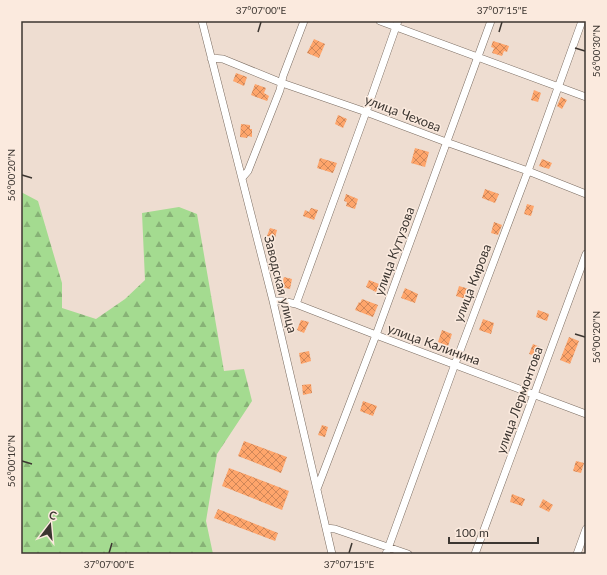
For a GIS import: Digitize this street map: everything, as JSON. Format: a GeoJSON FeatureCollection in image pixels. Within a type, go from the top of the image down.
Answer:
{"type":"FeatureCollection","features":[{"type":"Feature","properties":{"kind":"street","name":"Заводская улица"},"geometry":{"type":"LineString","coordinates":[[202,21],[273,301],[332,554]]}},
{"type":"Feature","properties":{"kind":"street"},"geometry":{"type":"LineString","coordinates":[[242,178],[248,171],[280,90],[283,76],[304,21]]}},
{"type":"Feature","properties":{"kind":"street"},"geometry":{"type":"LineString","coordinates":[[380,21],[396,24],[477,58],[586,97]]}},
{"type":"Feature","properties":{"kind":"street","name":"улица Кутузова"},"geometry":{"type":"LineString","coordinates":[[317,489],[376,335],[491,21]]}},
{"type":"Feature","properties":{"kind":"street","name":"улица Кирова"},"geometry":{"type":"LineString","coordinates":[[388,550],[582,21]]}},
{"type":"Feature","properties":{"kind":"street"},"geometry":{"type":"LineString","coordinates":[[296,304],[366,112],[396,24]]}},
{"type":"Feature","properties":{"kind":"street","name":"улица Чехова"},"geometry":{"type":"LineString","coordinates":[[211,58],[223,59],[282,83],[528,171],[586,194]]}},
{"type":"Feature","properties":{"kind":"street","name":"улица Лермонтова"},"geometry":{"type":"LineString","coordinates":[[475,554],[586,254]]}},
{"type":"Feature","properties":{"kind":"street","name":"улица Калинина"},"geometry":{"type":"LineString","coordinates":[[273,301],[296,304],[586,414]]}},
{"type":"Feature","properties":{"kind":"street"},"geometry":{"type":"LineString","coordinates":[[326,528],[335,529],[388,550],[408,554]]}},
{"type":"Feature","properties":{"kind":"street"},"geometry":{"type":"LineString","coordinates":[[577,554],[586,529]]}},
{"type":"Feature","properties":{"kind":"green space"},"geometry":{"type":"Polygon","coordinates":[[[21,192],[38,201],[62,283],[62,308],[96,319],[125,299],[145,280],[142,213],[179,207],[197,214],[224,371],[244,369],[252,401],[217,454],[206,521],[213,554],[21,554],[21,192]]]}},
{"type":"Feature","properties":{"kind":"building"},"geometry":{"type":"Polygon","coordinates":[[[314,39],[325,44],[319,58],[307,53],[314,39]]]}},
{"type":"Feature","properties":{"kind":"building"},"geometry":{"type":"Polygon","coordinates":[[[493,41],[509,46],[507,52],[504,51],[502,56],[492,53],[494,48],[491,47],[493,41]]]}},
{"type":"Feature","properties":{"kind":"building"},"geometry":{"type":"Polygon","coordinates":[[[236,73],[247,77],[244,86],[233,81],[236,73]]]}},
{"type":"Feature","properties":{"kind":"building"},"geometry":{"type":"Polygon","coordinates":[[[255,84],[266,88],[264,93],[269,96],[267,101],[251,95],[255,84]]]}},
{"type":"Feature","properties":{"kind":"building"},"geometry":{"type":"Polygon","coordinates":[[[534,90],[541,93],[538,102],[531,100],[534,90]]]}},
{"type":"Feature","properties":{"kind":"building"},"geometry":{"type":"Polygon","coordinates":[[[561,97],[567,100],[562,109],[557,106],[561,97]]]}},
{"type":"Feature","properties":{"kind":"building"},"geometry":{"type":"Polygon","coordinates":[[[338,115],[347,119],[343,128],[335,124],[338,115]]]}},
{"type":"Feature","properties":{"kind":"building"},"geometry":{"type":"Polygon","coordinates":[[[241,124],[250,125],[250,129],[252,129],[252,137],[240,137],[241,124]]]}},
{"type":"Feature","properties":{"kind":"building"},"geometry":{"type":"Polygon","coordinates":[[[415,148],[429,152],[425,167],[411,163],[415,148]]]}},
{"type":"Feature","properties":{"kind":"building"},"geometry":{"type":"Polygon","coordinates":[[[320,158],[337,163],[333,173],[317,168],[320,158]]]}},
{"type":"Feature","properties":{"kind":"building"},"geometry":{"type":"Polygon","coordinates":[[[542,159],[552,163],[549,169],[539,166],[542,159]]]}},
{"type":"Feature","properties":{"kind":"building"},"geometry":{"type":"Polygon","coordinates":[[[485,189],[499,194],[495,203],[482,198],[485,189]]]}},
{"type":"Feature","properties":{"kind":"building"},"geometry":{"type":"Polygon","coordinates":[[[346,194],[358,199],[355,209],[346,206],[347,202],[344,201],[346,194]]]}},
{"type":"Feature","properties":{"kind":"building"},"geometry":{"type":"Polygon","coordinates":[[[527,204],[534,206],[531,216],[524,214],[527,204]]]}},
{"type":"Feature","properties":{"kind":"building"},"geometry":{"type":"Polygon","coordinates":[[[311,208],[318,210],[314,220],[303,216],[305,210],[309,212],[311,208]]]}},
{"type":"Feature","properties":{"kind":"building"},"geometry":{"type":"Polygon","coordinates":[[[494,222],[502,225],[498,235],[491,233],[494,222]]]}},
{"type":"Feature","properties":{"kind":"building"},"geometry":{"type":"Polygon","coordinates":[[[270,228],[277,230],[275,238],[267,236],[270,228]]]}},
{"type":"Feature","properties":{"kind":"building"},"geometry":{"type":"Polygon","coordinates":[[[284,277],[292,279],[290,289],[281,287],[284,277]]]}},
{"type":"Feature","properties":{"kind":"building"},"geometry":{"type":"Polygon","coordinates":[[[369,280],[379,284],[376,292],[366,287],[369,280]]]}},
{"type":"Feature","properties":{"kind":"building"},"geometry":{"type":"Polygon","coordinates":[[[459,286],[469,289],[466,299],[456,296],[459,286]]]}},
{"type":"Feature","properties":{"kind":"building"},"geometry":{"type":"Polygon","coordinates":[[[405,288],[418,294],[415,303],[401,298],[405,288]]]}},
{"type":"Feature","properties":{"kind":"building"},"geometry":{"type":"Polygon","coordinates":[[[362,299],[378,305],[373,317],[355,310],[362,299]]]}},
{"type":"Feature","properties":{"kind":"building"},"geometry":{"type":"Polygon","coordinates":[[[538,310],[549,314],[547,321],[536,317],[538,310]]]}},
{"type":"Feature","properties":{"kind":"building"},"geometry":{"type":"Polygon","coordinates":[[[483,319],[494,323],[491,334],[479,330],[483,319]]]}},
{"type":"Feature","properties":{"kind":"building"},"geometry":{"type":"Polygon","coordinates":[[[301,320],[309,322],[304,333],[297,330],[301,320]]]}},
{"type":"Feature","properties":{"kind":"building"},"geometry":{"type":"Polygon","coordinates":[[[442,330],[452,334],[448,346],[438,342],[442,330]]]}},
{"type":"Feature","properties":{"kind":"building"},"geometry":{"type":"Polygon","coordinates":[[[569,337],[579,341],[570,364],[560,360],[569,337]]]}},
{"type":"Feature","properties":{"kind":"building"},"geometry":{"type":"Polygon","coordinates":[[[533,344],[540,347],[537,356],[529,354],[533,344]]]}},
{"type":"Feature","properties":{"kind":"building"},"geometry":{"type":"Polygon","coordinates":[[[309,351],[311,361],[301,364],[299,353],[309,351]]]}},
{"type":"Feature","properties":{"kind":"building"},"geometry":{"type":"Polygon","coordinates":[[[311,384],[312,393],[303,395],[302,385],[311,384]]]}},
{"type":"Feature","properties":{"kind":"building"},"geometry":{"type":"Polygon","coordinates":[[[363,401],[377,406],[373,416],[360,411],[363,401]]]}},
{"type":"Feature","properties":{"kind":"building"},"geometry":{"type":"Polygon","coordinates":[[[322,425],[328,427],[325,437],[318,435],[322,425]]]}},
{"type":"Feature","properties":{"kind":"building"},"geometry":{"type":"Polygon","coordinates":[[[244,441],[287,457],[281,473],[238,456],[244,441]]]}},
{"type":"Feature","properties":{"kind":"building"},"geometry":{"type":"Polygon","coordinates":[[[576,461],[584,463],[581,473],[573,471],[576,461]]]}},
{"type":"Feature","properties":{"kind":"building"},"geometry":{"type":"Polygon","coordinates":[[[229,468],[289,491],[282,510],[222,486],[229,468]]]}},
{"type":"Feature","properties":{"kind":"building"},"geometry":{"type":"Polygon","coordinates":[[[512,494],[525,499],[522,506],[510,502],[512,494]]]}},
{"type":"Feature","properties":{"kind":"building"},"geometry":{"type":"Polygon","coordinates":[[[543,499],[553,505],[549,512],[539,507],[543,499]]]}},
{"type":"Feature","properties":{"kind":"building"},"geometry":{"type":"Polygon","coordinates":[[[218,509],[278,533],[275,541],[214,518],[218,509]]]}}]}
